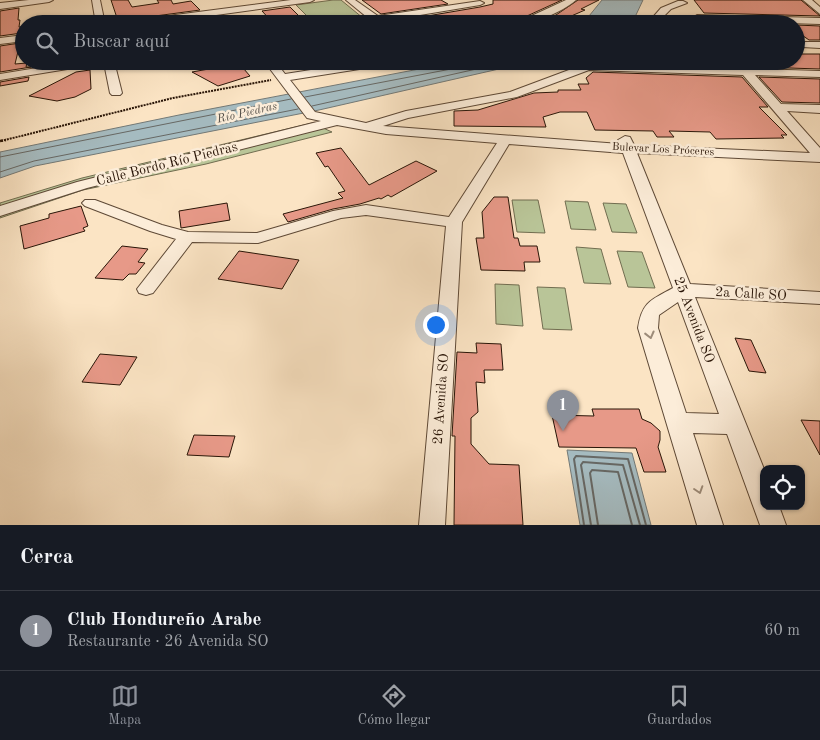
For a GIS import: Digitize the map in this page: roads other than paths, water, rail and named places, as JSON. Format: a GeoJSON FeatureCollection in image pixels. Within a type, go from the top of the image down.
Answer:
{"type":"FeatureCollection","features":[{"type":"Feature","properties":{"kind":"street"},"geometry":{"type":"LineString","coordinates":[[0,6],[49,0]]}},
{"type":"Feature","properties":{"kind":"street"},"geometry":{"type":"LineString","coordinates":[[96,0],[99,15]]}},
{"type":"Feature","properties":{"kind":"street"},"geometry":{"type":"LineString","coordinates":[[223,0],[233,14]]}},
{"type":"Feature","properties":{"kind":"street"},"geometry":{"type":"LineString","coordinates":[[223,15],[310,0]]}},
{"type":"Feature","properties":{"kind":"street"},"geometry":{"type":"LineString","coordinates":[[350,0],[369,15]]}},
{"type":"Feature","properties":{"kind":"street"},"geometry":{"type":"LineString","coordinates":[[540,15],[572,0]]}},
{"type":"Feature","properties":{"kind":"street"},"geometry":{"type":"LineString","coordinates":[[807,0],[820,10]]}},
{"type":"Feature","properties":{"kind":"street"},"geometry":{"type":"LineString","coordinates":[[411,15],[477,1]]}},
{"type":"Feature","properties":{"kind":"street"},"geometry":{"type":"LineString","coordinates":[[658,15],[661,11],[676,4],[691,11],[743,15]]}},
{"type":"Feature","properties":{"kind":"street"},"geometry":{"type":"LineString","coordinates":[[805,20],[820,21]]}},
{"type":"Feature","properties":{"kind":"street"},"geometry":{"type":"LineString","coordinates":[[0,41],[15,39]]}},
{"type":"Feature","properties":{"kind":"street"},"geometry":{"type":"LineString","coordinates":[[805,45],[820,45]]}},
{"type":"Feature","properties":{"kind":"street"},"geometry":{"type":"LineString","coordinates":[[0,76],[40,70]]}},
{"type":"Feature","properties":{"kind":"street"},"geometry":{"type":"LineString","coordinates":[[111,70],[116,93]]}},
{"type":"Feature","properties":{"kind":"street"},"geometry":{"type":"LineString","coordinates":[[275,70],[281,78],[333,70]]}},
{"type":"Feature","properties":{"kind":"street"},"geometry":{"type":"LineString","coordinates":[[366,126],[406,115],[513,95],[583,70]]}},
{"type":"Feature","properties":{"kind":"street"},"geometry":{"type":"LineString","coordinates":[[685,70],[820,74]]}},
{"type":"Feature","properties":{"kind":"street"},"geometry":{"type":"LineString","coordinates":[[747,72],[818,152]]}},
{"type":"Feature","properties":{"kind":"street","name":"Bulevar Los Próceres"},"geometry":{"type":"LineString","coordinates":[[281,78],[311,115],[386,130],[506,139],[818,152]]}},
{"type":"Feature","properties":{"kind":"street"},"geometry":{"type":"LineString","coordinates":[[777,107],[820,109]]}},
{"type":"Feature","properties":{"kind":"street","name":"Calle Bordo Río Piedras"},"geometry":{"type":"LineString","coordinates":[[0,211],[82,185],[336,121]]}},
{"type":"Feature","properties":{"kind":"street","name":"26 Avenida SO"},"geometry":{"type":"LineString","coordinates":[[432,525],[454,222],[506,139]]}},
{"type":"Feature","properties":{"kind":"street","name":"25 Avenida SO"},"geometry":{"type":"LineString","coordinates":[[627,144],[760,490]]}},
{"type":"Feature","properties":{"kind":"street"},"geometry":{"type":"LineString","coordinates":[[90,203],[156,228],[187,237],[258,238],[339,214],[366,210],[454,222]]}},
{"type":"Feature","properties":{"kind":"street"},"geometry":{"type":"LineString","coordinates":[[146,289],[187,237]]}},
{"type":"Feature","properties":{"kind":"street"},"geometry":{"type":"LineString","coordinates":[[683,290],[654,309],[650,314],[648,328],[710,525]]}},
{"type":"Feature","properties":{"kind":"street","name":"2a Calle SO"},"geometry":{"type":"LineString","coordinates":[[683,290],[820,298]]}},
{"type":"Feature","properties":{"kind":"street"},"geometry":{"type":"LineString","coordinates":[[678,423],[734,424]]}},
{"type":"Feature","properties":{"kind":"street"},"geometry":{"type":"LineString","coordinates":[[767,510],[773,525]]}},
{"type":"Feature","properties":{"kind":"water"},"geometry":{"type":"Polygon","coordinates":[[[602,0],[643,0],[636,15],[590,15],[602,0]]]}},
{"type":"Feature","properties":{"kind":"water","name":"Río Piedras"},"geometry":{"type":"Polygon","coordinates":[[[414,70],[495,70],[319,110],[35,166],[0,178],[0,152],[179,115],[414,70]]]}},
{"type":"Feature","properties":{"kind":"water"},"geometry":{"type":"Polygon","coordinates":[[[567,450],[632,453],[651,525],[580,525],[567,450]]]}},
{"type":"Feature","properties":{"kind":"place","name":"Club Hondureño Arabe"},"geometry":{"type":"Point","coordinates":[563,431]}}]}
